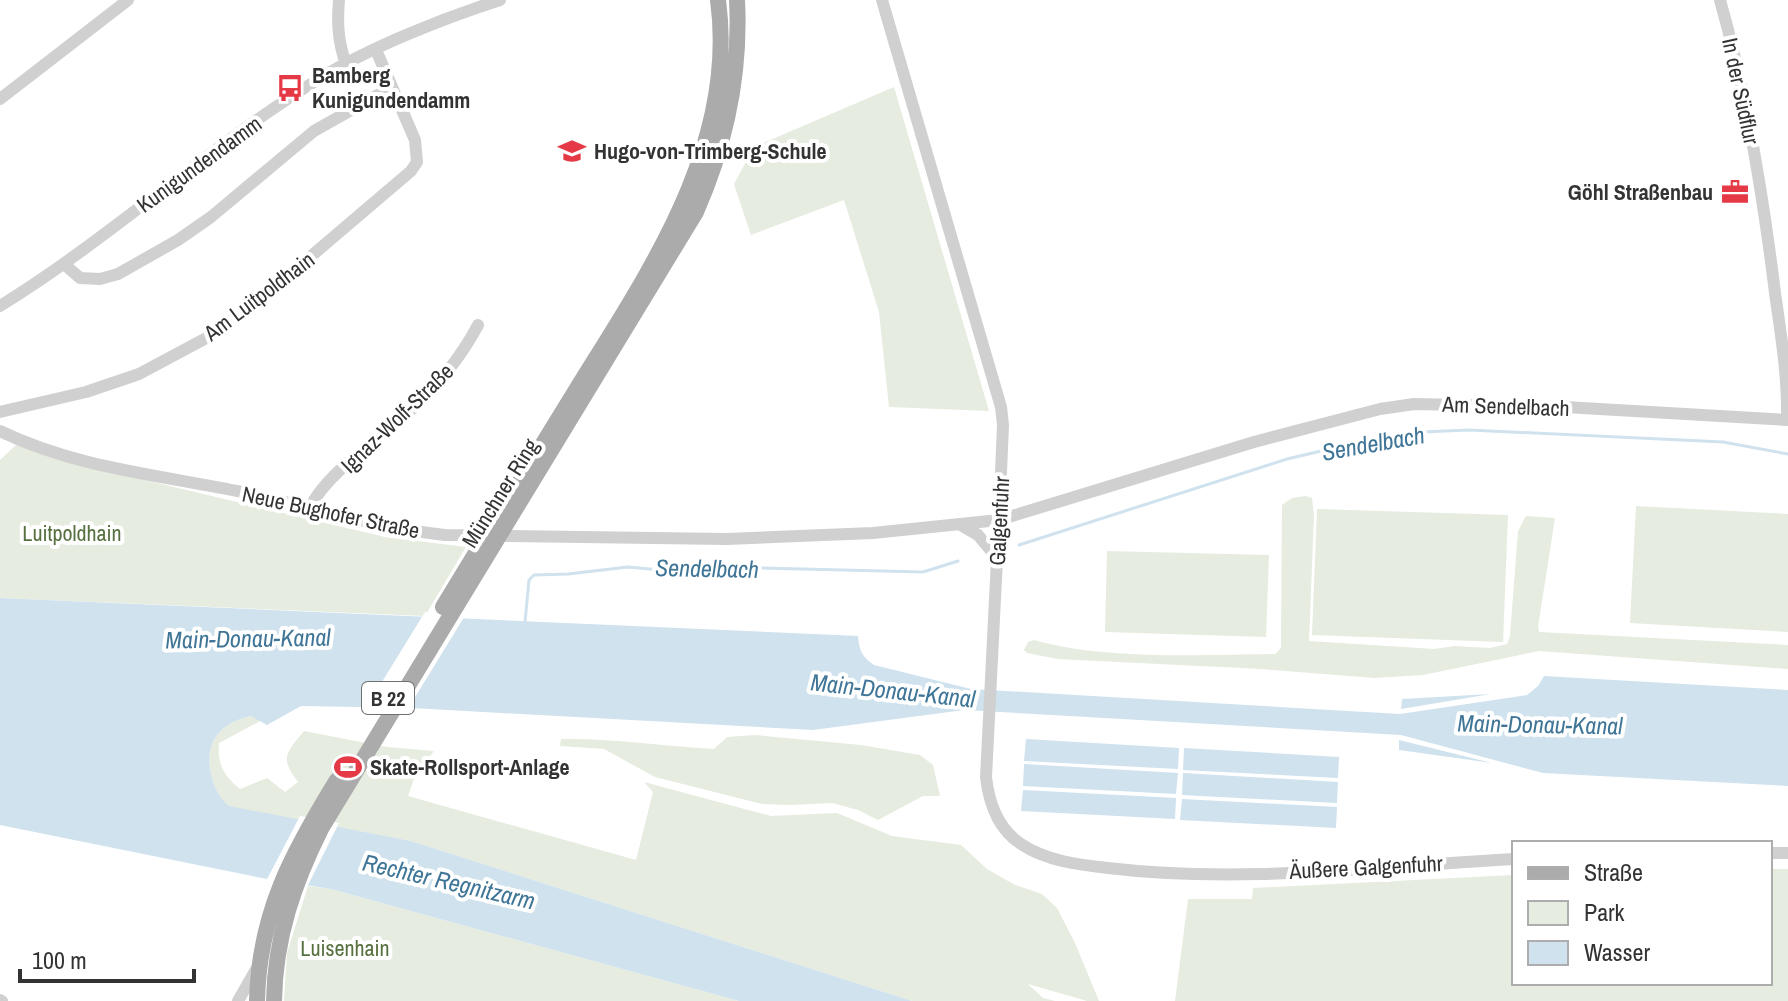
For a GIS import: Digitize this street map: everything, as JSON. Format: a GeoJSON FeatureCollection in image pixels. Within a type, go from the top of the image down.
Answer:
{"type":"FeatureCollection","features":[{"type":"Feature","properties":{"kind":"main road","name":"Münchner Ring"},"geometry":{"type":"LineString","coordinates":[[257,1001],[258,966],[275,922],[322,827],[643,281],[688,194],[711,118],[717,77],[718,0]]}},
{"type":"Feature","properties":{"kind":"main road","name":"Münchner Ring"},"geometry":{"type":"LineString","coordinates":[[523,487],[680,241],[708,185],[722,145],[733,94],[737,0]]}},
{"type":"Feature","properties":{"kind":"main road","name":"Münchner Ring"},"geometry":{"type":"LineString","coordinates":[[274,1001],[275,922]]}},
{"type":"Feature","properties":{"kind":"street"},"geometry":{"type":"LineString","coordinates":[[0,99],[128,0]]}},
{"type":"Feature","properties":{"kind":"street"},"geometry":{"type":"LineString","coordinates":[[339,0],[340,48],[346,64]]}},
{"type":"Feature","properties":{"kind":"street","name":"Kunigundendamm"},"geometry":{"type":"LineString","coordinates":[[0,306],[64,264],[237,135],[322,77],[446,19],[500,0]]}},
{"type":"Feature","properties":{"kind":"street","name":"Galgenfuhr"},"geometry":{"type":"LineString","coordinates":[[882,0],[1001,407],[1003,425],[988,716],[988,793],[998,820],[1018,842],[1030,850],[1056,859],[1086,866],[1177,875],[1219,875]]}},
{"type":"Feature","properties":{"kind":"street","name":"In der Südflur"},"geometry":{"type":"LineString","coordinates":[[1720,0],[1751,134],[1769,241],[1788,393],[1788,420]]}},
{"type":"Feature","properties":{"kind":"street","name":"Am Luitpoldhain"},"geometry":{"type":"LineString","coordinates":[[0,412],[70,396],[139,374],[212,335],[269,292],[411,171],[417,162],[418,150],[376,50]]}},
{"type":"Feature","properties":{"kind":"street"},"geometry":{"type":"LineString","coordinates":[[64,264],[72,273],[90,279],[111,276],[128,268],[211,217],[314,131],[392,87]]}},
{"type":"Feature","properties":{"kind":"street","name":"Ignaz-Wolf-Straße"},"geometry":{"type":"LineString","coordinates":[[310,508],[344,468],[428,394],[462,354],[478,325]]}},
{"type":"Feature","properties":{"kind":"street","name":"Am Sendelbach"},"geometry":{"type":"LineString","coordinates":[[999,520],[1254,442],[1380,409],[1414,404],[1565,407],[1788,420]]}},
{"type":"Feature","properties":{"kind":"street","name":"Neue Bughofer Straße"},"geometry":{"type":"LineString","coordinates":[[0,431],[39,449],[80,461],[310,508],[385,527],[445,535],[727,539],[873,533],[999,520]]}},
{"type":"Feature","properties":{"kind":"street"},"geometry":{"type":"LineString","coordinates":[[959,524],[978,535],[997,558]]}},
{"type":"Feature","properties":{"kind":"street","name":"Äußere Galgenfuhr"},"geometry":{"type":"LineString","coordinates":[[1219,875],[1512,859]]}},
{"type":"Feature","properties":{"kind":"street"},"geometry":{"type":"LineString","coordinates":[[238,1001],[258,966]]}},
{"type":"Feature","properties":{"kind":"green space"},"geometry":{"type":"Polygon","coordinates":[[[894,87],[989,411],[889,407],[879,312],[844,200],[751,235],[734,184],[754,147],[894,87]]]}},
{"type":"Feature","properties":{"kind":"green space","name":"Luitpoldhain"},"geometry":{"type":"Polygon","coordinates":[[[16,445],[77,464],[385,537],[466,547],[425,616],[0,598],[0,460],[16,445]]]}},
{"type":"Feature","properties":{"kind":"green space"},"geometry":{"type":"Polygon","coordinates":[[[1292,498],[1312,498],[1314,515],[1309,641],[1434,649],[1455,646],[1490,648],[1507,644],[1518,531],[1526,516],[1555,518],[1539,632],[1788,645],[1788,669],[1539,651],[1423,675],[1374,678],[1058,659],[1024,650],[1028,642],[1034,640],[1091,651],[1122,653],[1276,654],[1281,647],[1282,505],[1292,498]]]}},
{"type":"Feature","properties":{"kind":"green space"},"geometry":{"type":"Polygon","coordinates":[[[1636,506],[1788,514],[1788,632],[1630,623],[1636,506]]]}},
{"type":"Feature","properties":{"kind":"green space"},"geometry":{"type":"Polygon","coordinates":[[[1317,509],[1508,515],[1503,642],[1312,635],[1317,509]]]}},
{"type":"Feature","properties":{"kind":"green space"},"geometry":{"type":"Polygon","coordinates":[[[1107,551],[1269,555],[1266,637],[1105,632],[1107,551]]]}},
{"type":"Feature","properties":{"kind":"green space"},"geometry":{"type":"Polygon","coordinates":[[[251,716],[262,720],[219,743],[223,769],[240,789],[267,778],[285,792],[298,782],[289,767],[287,756],[304,731],[387,747],[434,751],[414,779],[408,796],[636,860],[653,792],[644,782],[771,816],[837,813],[892,836],[961,845],[987,869],[1015,885],[1042,894],[1057,908],[1099,1001],[1087,1001],[1028,984],[1043,998],[1055,1001],[912,1001],[411,841],[229,807],[213,779],[211,748],[225,727],[251,716]]]}},
{"type":"Feature","properties":{"kind":"green space"},"geometry":{"type":"Polygon","coordinates":[[[755,735],[861,745],[920,755],[933,765],[940,796],[923,796],[878,820],[858,810],[832,803],[762,804],[655,777],[604,749],[560,746],[561,739],[580,739],[714,749],[727,737],[755,735]]]}},
{"type":"Feature","properties":{"kind":"green space"},"geometry":{"type":"Polygon","coordinates":[[[1772,869],[1788,869],[1788,1001],[1175,1001],[1188,899],[1252,899],[1253,888],[1512,875],[1512,985],[1772,985],[1772,869]]]}},
{"type":"Feature","properties":{"kind":"green space","name":"Luisenhain"},"geometry":{"type":"Polygon","coordinates":[[[308,886],[331,889],[739,1001],[284,1001],[287,953],[308,886]]]}},
{"type":"Feature","properties":{"kind":"water"},"geometry":{"type":"Polygon","coordinates":[[[0,598],[858,636],[862,653],[874,665],[971,689],[1400,714],[1527,695],[1544,676],[1788,690],[1788,786],[1543,773],[1401,735],[964,710],[813,730],[412,708],[301,706],[267,725],[251,716],[233,722],[214,740],[210,757],[211,774],[219,794],[229,806],[411,841],[912,1001],[739,1001],[331,889],[0,825],[0,598]]]}},
{"type":"Feature","properties":{"kind":"water"},"geometry":{"type":"Polygon","coordinates":[[[1491,694],[1401,709],[1402,699],[1491,694]]]}},
{"type":"Feature","properties":{"kind":"water"},"geometry":{"type":"Polygon","coordinates":[[[1026,739],[1179,748],[1178,769],[1024,761],[1026,739]]]}},
{"type":"Feature","properties":{"kind":"water"},"geometry":{"type":"Polygon","coordinates":[[[1399,740],[1492,763],[1399,750],[1399,740]]]}},
{"type":"Feature","properties":{"kind":"water"},"geometry":{"type":"Polygon","coordinates":[[[1184,748],[1339,757],[1338,778],[1183,770],[1184,748]]]}},
{"type":"Feature","properties":{"kind":"water"},"geometry":{"type":"Polygon","coordinates":[[[1024,764],[1178,773],[1176,794],[1023,786],[1024,764]]]}},
{"type":"Feature","properties":{"kind":"water"},"geometry":{"type":"Polygon","coordinates":[[[1183,773],[1338,782],[1337,803],[1182,795],[1183,773]]]}},
{"type":"Feature","properties":{"kind":"water"},"geometry":{"type":"Polygon","coordinates":[[[1023,790],[1176,798],[1175,819],[1021,811],[1023,790]]]}},
{"type":"Feature","properties":{"kind":"water"},"geometry":{"type":"Polygon","coordinates":[[[1182,799],[1337,807],[1336,828],[1180,820],[1182,799]]]}},
{"type":"Feature","properties":{"kind":"pier"},"geometry":{"type":"Polygon","coordinates":[[[425,612],[466,614],[406,712],[364,711],[425,612]]]}},
{"type":"Feature","properties":{"kind":"pier"},"geometry":{"type":"Polygon","coordinates":[[[300,816],[339,823],[306,889],[265,883],[300,816]]]}},
{"type":"Feature","properties":{"kind":"waterway","name":"Sendelbach"},"geometry":{"type":"LineString","coordinates":[[1019,545],[1287,459],[1368,440],[1422,432],[1469,430],[1723,442],[1788,454]]}},
{"type":"Feature","properties":{"kind":"waterway","name":"Sendelbach"},"geometry":{"type":"LineString","coordinates":[[525,622],[529,580],[534,575],[628,567],[671,571],[722,567],[923,572],[958,561]]}},
{"type":"Feature","properties":{"kind":"place","name":"Bamberg Kunigundendamm"},"geometry":{"type":"Point","coordinates":[290,88]}},
{"type":"Feature","properties":{"kind":"place","name":"Hugo-von-Trimberg-Schule"},"geometry":{"type":"Point","coordinates":[572,151]}},
{"type":"Feature","properties":{"kind":"place","name":"Göhl Straßenbau"},"geometry":{"type":"Point","coordinates":[1735,192]}},
{"type":"Feature","properties":{"kind":"place","name":"Skate-Rollsport-Anlage"},"geometry":{"type":"Point","coordinates":[348,767]}},
{"type":"Feature","properties":{"kind":"water label","name":"Main-Donau-Kanal"},"geometry":{"type":"Point","coordinates":[248,638]}},
{"type":"Feature","properties":{"kind":"water label","name":"Main-Donau-Kanal"},"geometry":{"type":"Point","coordinates":[893,690]}},
{"type":"Feature","properties":{"kind":"water label","name":"Main-Donau-Kanal"},"geometry":{"type":"Point","coordinates":[1540,724]}},
{"type":"Feature","properties":{"kind":"water label","name":"Rechter Regnitzarm"},"geometry":{"type":"Point","coordinates":[449,881]}}]}
